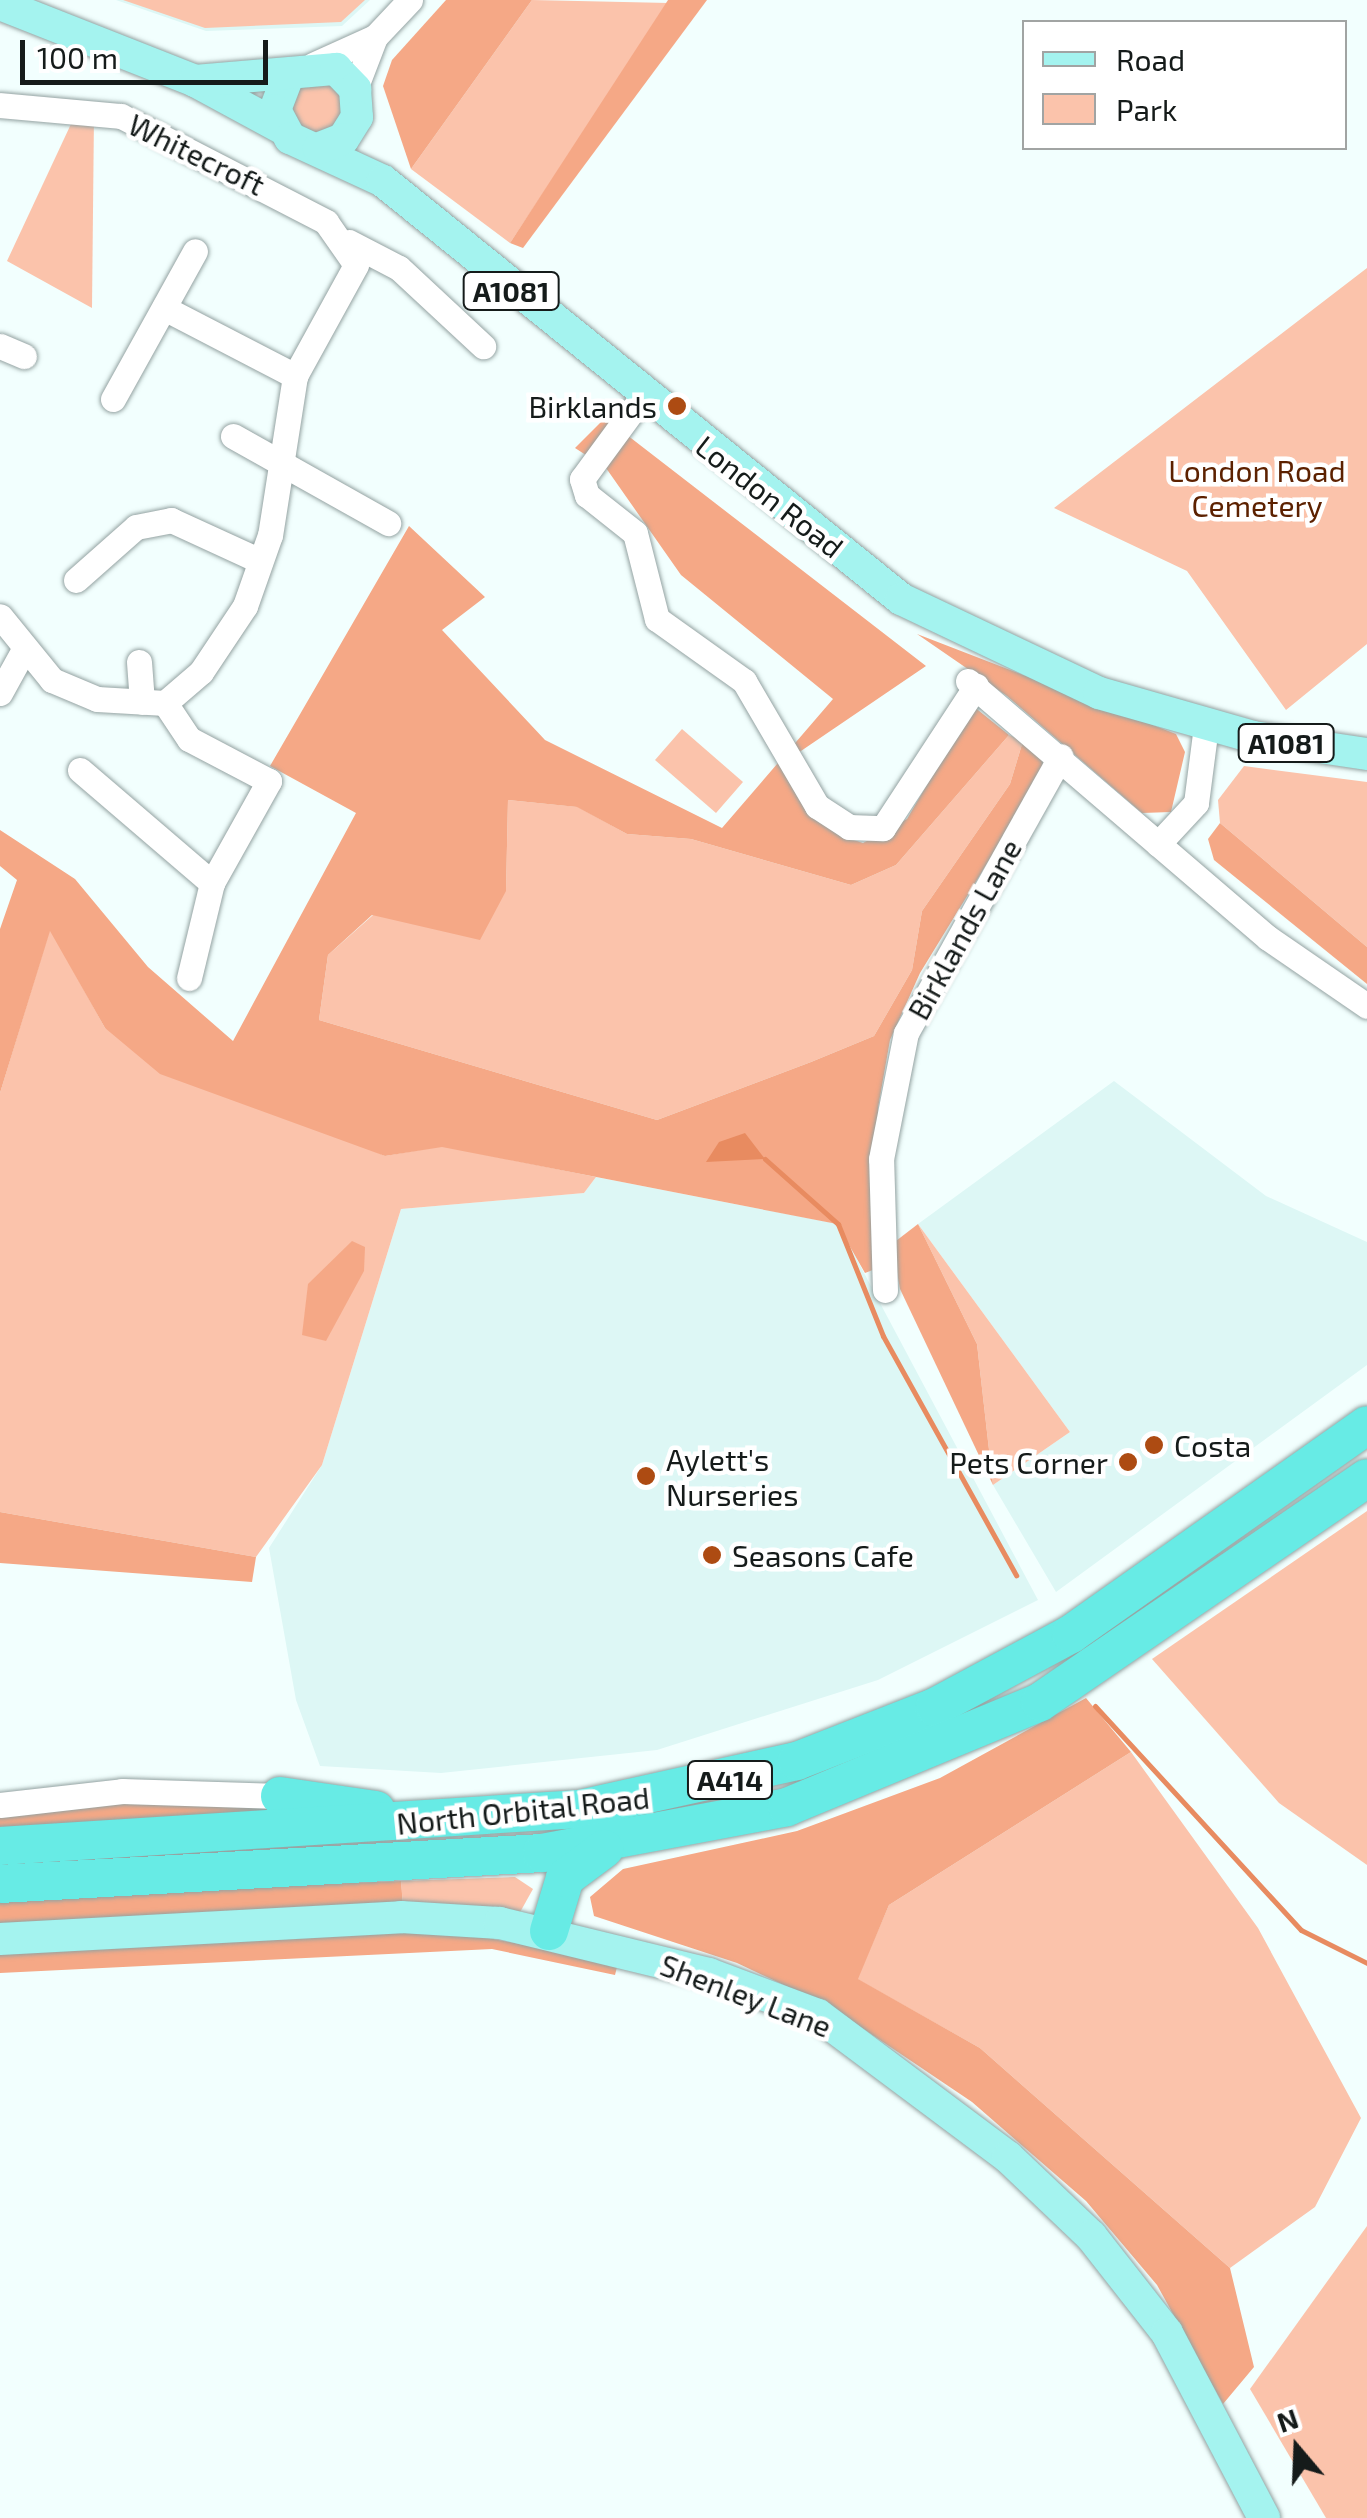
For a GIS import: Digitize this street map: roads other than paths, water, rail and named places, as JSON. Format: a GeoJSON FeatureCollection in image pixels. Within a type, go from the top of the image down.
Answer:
{"type":"FeatureCollection","features":[{"type":"Feature","properties":{"kind":"highway","name":"North Orbital Road"},"geometry":{"type":"LineString","coordinates":[[0,1846],[422,1823],[703,1788],[869,1735],[1083,1627],[1367,1425]]}},
{"type":"Feature","properties":{"kind":"highway","name":"North Orbital Road"},"geometry":{"type":"LineString","coordinates":[[0,1884],[480,1858],[611,1845],[787,1808],[1003,1721],[1183,1612],[1367,1478]]}},
{"type":"Feature","properties":{"kind":"highway"},"geometry":{"type":"LineString","coordinates":[[280,1796],[422,1823]]}},
{"type":"Feature","properties":{"kind":"highway"},"geometry":{"type":"LineString","coordinates":[[550,1915],[578,1864],[611,1845]]}},
{"type":"Feature","properties":{"kind":"highway"},"geometry":{"type":"LineString","coordinates":[[480,1858],[534,1872],[550,1915]]}},
{"type":"Feature","properties":{"kind":"main road","name":"London Road"},"geometry":{"type":"LineString","coordinates":[[0,4],[194,80],[383,181],[643,396],[901,599],[1098,694],[1206,726],[1367,754]]}},
{"type":"Feature","properties":{"kind":"main road"},"geometry":{"type":"LineString","coordinates":[[280,127],[277,94],[301,70],[336,69],[356,103],[342,139],[318,148]]}},
{"type":"Feature","properties":{"kind":"main road","name":"London Road"},"geometry":{"type":"LineString","coordinates":[[194,80],[301,70]]}},
{"type":"Feature","properties":{"kind":"main road","name":"London Road"},"geometry":{"type":"LineString","coordinates":[[356,103],[383,181]]}},
{"type":"Feature","properties":{"kind":"main road","name":"Shenley Lane"},"geometry":{"type":"LineString","coordinates":[[0,1938],[401,1917],[550,1915],[818,2016],[1008,2157],[1149,2306],[1264,2518]]}},
{"type":"Feature","properties":{"kind":"street"},"geometry":{"type":"LineString","coordinates":[[301,70],[375,37],[410,0]]}},
{"type":"Feature","properties":{"kind":"street"},"geometry":{"type":"LineString","coordinates":[[356,103],[375,37]]}},
{"type":"Feature","properties":{"kind":"street","name":"Whitecroft"},"geometry":{"type":"LineString","coordinates":[[0,106],[121,116],[326,222],[349,242]]}},
{"type":"Feature","properties":{"kind":"street"},"geometry":{"type":"LineString","coordinates":[[349,242],[398,268],[483,346]]}},
{"type":"Feature","properties":{"kind":"street"},"geometry":{"type":"LineString","coordinates":[[0,616],[22,653],[52,680],[97,699],[154,702],[202,672],[245,606],[286,464],[282,412],[295,376],[356,265],[349,242]]}},
{"type":"Feature","properties":{"kind":"street"},"geometry":{"type":"LineString","coordinates":[[114,399],[195,251]]}},
{"type":"Feature","properties":{"kind":"street"},"geometry":{"type":"LineString","coordinates":[[164,308],[295,376]]}},
{"type":"Feature","properties":{"kind":"street"},"geometry":{"type":"LineString","coordinates":[[643,396],[582,479],[588,495],[635,532],[658,619],[744,681],[817,806],[859,831],[883,828],[972,684],[1061,756],[1158,844],[1367,1006]]}},
{"type":"Feature","properties":{"kind":"street"},"geometry":{"type":"LineString","coordinates":[[233,436],[388,523]]}},
{"type":"Feature","properties":{"kind":"street"},"geometry":{"type":"LineString","coordinates":[[76,580],[136,527],[171,520],[260,561]]}},
{"type":"Feature","properties":{"kind":"street"},"geometry":{"type":"LineString","coordinates":[[0,693],[22,653]]}},
{"type":"Feature","properties":{"kind":"street"},"geometry":{"type":"LineString","coordinates":[[139,662],[154,702],[189,739],[270,781],[212,883],[188,978]]}},
{"type":"Feature","properties":{"kind":"street"},"geometry":{"type":"LineString","coordinates":[[1158,844],[1196,803],[1206,726]]}},
{"type":"Feature","properties":{"kind":"street","name":"Birklands Lane"},"geometry":{"type":"LineString","coordinates":[[884,1290],[881,1159],[906,1033],[1061,756]]}},
{"type":"Feature","properties":{"kind":"street"},"geometry":{"type":"LineString","coordinates":[[80,770],[212,883]]}},
{"type":"Feature","properties":{"kind":"street"},"geometry":{"type":"LineString","coordinates":[[0,1806],[122,1791],[280,1796]]}},
{"type":"Feature","properties":{"kind":"waterway"},"geometry":{"type":"LineString","coordinates":[[765,1159],[838,1224],[883,1336],[1016,1575]]}},
{"type":"Feature","properties":{"kind":"waterway"},"geometry":{"type":"LineString","coordinates":[[1095,1706],[1301,1930],[1367,1963]]}},
{"type":"Feature","properties":{"kind":"place","name":"Birklands"},"geometry":{"type":"Point","coordinates":[677,406]}},
{"type":"Feature","properties":{"kind":"place","name":"Costa"},"geometry":{"type":"Point","coordinates":[1154,1445]}},
{"type":"Feature","properties":{"kind":"place","name":"Pets Corner"},"geometry":{"type":"Point","coordinates":[1128,1462]}},
{"type":"Feature","properties":{"kind":"place","name":"Aylett's Nurseries"},"geometry":{"type":"Point","coordinates":[646,1476]}},
{"type":"Feature","properties":{"kind":"place","name":"Seasons Cafe"},"geometry":{"type":"Point","coordinates":[712,1555]}},
{"type":"Feature","properties":{"kind":"park label","name":"London Road Cemetery"},"geometry":{"type":"Point","coordinates":[1257,487]}}]}
